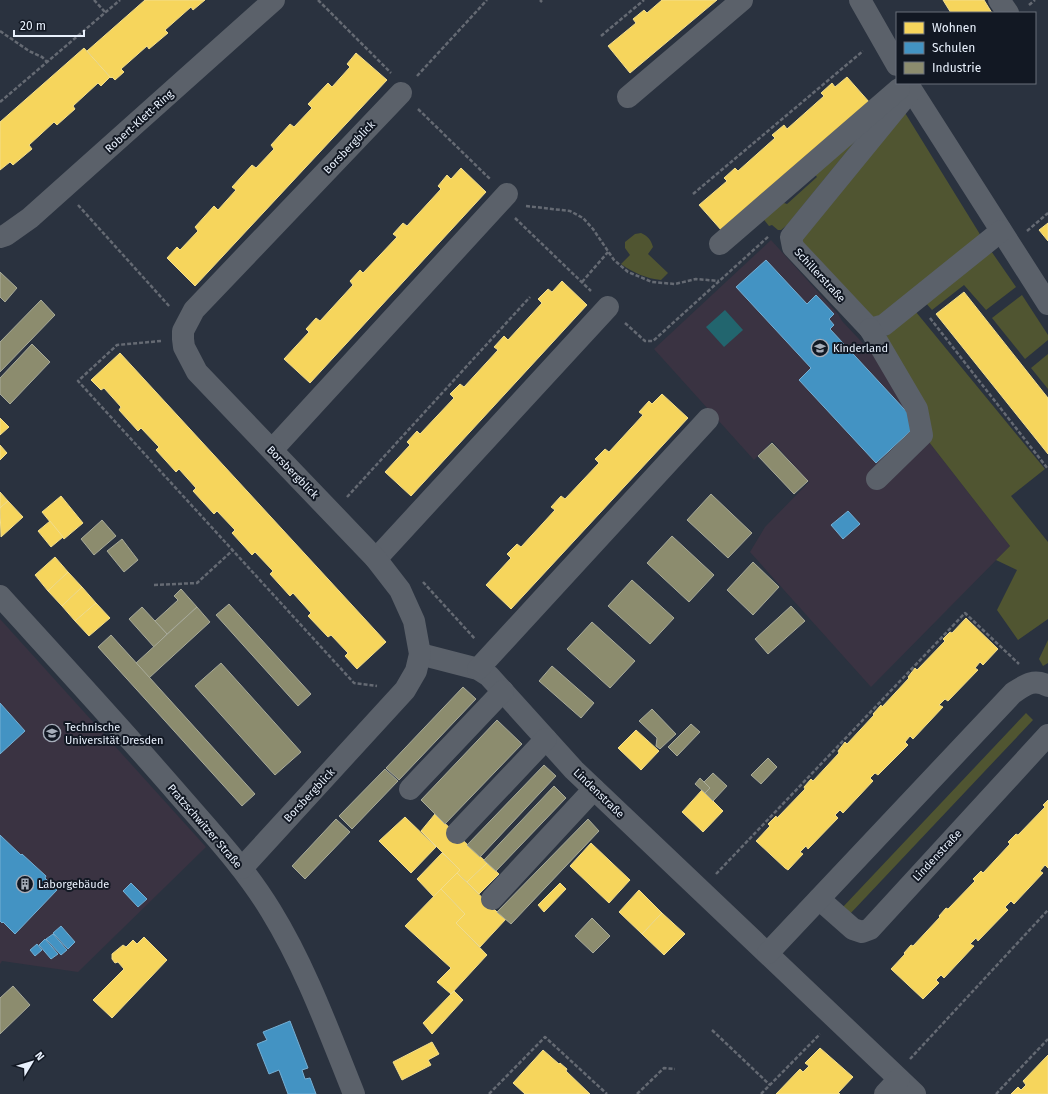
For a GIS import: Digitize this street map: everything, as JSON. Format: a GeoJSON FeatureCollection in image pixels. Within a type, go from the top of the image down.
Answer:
{"type":"FeatureCollection","features":[{"type":"Feature","properties":{"kind":"street","name":"Robert-Klett-Ring"},"geometry":{"type":"LineString","coordinates":[[0,237],[6,235],[30,218],[274,0]]}},
{"type":"Feature","properties":{"kind":"street"},"geometry":{"type":"LineString","coordinates":[[628,97],[742,0]]}},
{"type":"Feature","properties":{"kind":"street"},"geometry":{"type":"LineString","coordinates":[[860,0],[896,63]]}},
{"type":"Feature","properties":{"kind":"street"},"geometry":{"type":"LineString","coordinates":[[999,0],[1007,12]]}},
{"type":"Feature","properties":{"kind":"street"},"geometry":{"type":"LineString","coordinates":[[720,244],[908,85],[1048,304]]}},
{"type":"Feature","properties":{"kind":"street","name":"Schillerstraße"},"geometry":{"type":"LineString","coordinates":[[877,479],[922,435],[917,409],[870,329],[793,247],[791,237],[908,85]]}},
{"type":"Feature","properties":{"kind":"street","name":"Borsbergblick"},"geometry":{"type":"LineString","coordinates":[[242,868],[405,690],[416,671],[420,654],[414,621],[400,590],[376,558],[197,372],[184,348],[185,332],[194,310],[401,93]]}},
{"type":"Feature","properties":{"kind":"street"},"geometry":{"type":"LineString","coordinates":[[272,450],[503,199]]}},
{"type":"Feature","properties":{"kind":"street"},"geometry":{"type":"LineString","coordinates":[[870,329],[884,325],[1001,231]]}},
{"type":"Feature","properties":{"kind":"street"},"geometry":{"type":"LineString","coordinates":[[376,558],[608,307]]}},
{"type":"Feature","properties":{"kind":"street"},"geometry":{"type":"LineString","coordinates":[[484,662],[708,419]]}},
{"type":"Feature","properties":{"kind":"street","name":"Pratzschwitzer Straße"},"geometry":{"type":"LineString","coordinates":[[0,596],[139,749],[242,868],[271,910],[292,948],[310,986],[354,1094]]}},
{"type":"Feature","properties":{"kind":"street","name":"Lindenstraße"},"geometry":{"type":"LineString","coordinates":[[420,654],[484,662],[489,676],[574,770],[835,1018],[892,1087],[915,1094]]}},
{"type":"Feature","properties":{"kind":"street"},"geometry":{"type":"LineString","coordinates":[[768,953],[1013,693],[1025,685],[1035,682],[1044,684]]}},
{"type":"Feature","properties":{"kind":"street"},"geometry":{"type":"LineString","coordinates":[[410,789],[503,690]]}},
{"type":"Feature","properties":{"kind":"street","name":"Lindenstraße"},"geometry":{"type":"LineString","coordinates":[[819,899],[853,930],[862,932],[870,929],[1048,735]]}},
{"type":"Feature","properties":{"kind":"street"},"geometry":{"type":"LineString","coordinates":[[457,833],[546,739]]}},
{"type":"Feature","properties":{"kind":"street"},"geometry":{"type":"LineString","coordinates":[[492,899],[594,789]]}},
{"type":"Feature","properties":{"kind":"path"},"geometry":{"type":"LineString","coordinates":[[94,0],[105,12]]}},
{"type":"Feature","properties":{"kind":"path"},"geometry":{"type":"LineString","coordinates":[[0,102],[120,0]]}},
{"type":"Feature","properties":{"kind":"path"},"geometry":{"type":"LineString","coordinates":[[401,93],[488,0]]}},
{"type":"Feature","properties":{"kind":"path"},"geometry":{"type":"LineString","coordinates":[[601,36],[644,0]]}},
{"type":"Feature","properties":{"kind":"path"},"geometry":{"type":"LineString","coordinates":[[0,31],[29,51],[42,57],[47,62]]}},
{"type":"Feature","properties":{"kind":"path"},"geometry":{"type":"LineString","coordinates":[[693,194],[880,36]]}},
{"type":"Feature","properties":{"kind":"path"},"geometry":{"type":"LineString","coordinates":[[63,188],[185,332],[116,345],[78,381],[354,683],[405,690]]}},
{"type":"Feature","properties":{"kind":"path"},"geometry":{"type":"LineString","coordinates":[[503,199],[582,282],[645,341],[653,341],[767,237],[777,234],[791,237]]}},
{"type":"Feature","properties":{"kind":"path"},"geometry":{"type":"LineString","coordinates":[[503,199],[527,206],[570,211],[583,218],[593,229],[614,260],[628,272],[652,282],[675,284],[696,279],[719,281]]}},
{"type":"Feature","properties":{"kind":"path"},"geometry":{"type":"LineString","coordinates":[[582,282],[608,252]]}},
{"type":"Feature","properties":{"kind":"path"},"geometry":{"type":"LineString","coordinates":[[332,513],[530,297]]}},
{"type":"Feature","properties":{"kind":"path"},"geometry":{"type":"LineString","coordinates":[[929,317],[1048,469]]}},
{"type":"Feature","properties":{"kind":"path"},"geometry":{"type":"LineString","coordinates":[[154,585],[197,583],[233,550]]}},
{"type":"Feature","properties":{"kind":"path"},"geometry":{"type":"LineString","coordinates":[[421,580],[484,662]]}},
{"type":"Feature","properties":{"kind":"path"},"geometry":{"type":"LineString","coordinates":[[701,890],[965,613],[1044,684]]}},
{"type":"Feature","properties":{"kind":"path"},"geometry":{"type":"LineString","coordinates":[[892,1087],[911,1056],[1048,910]]}},
{"type":"Feature","properties":{"kind":"path"},"geometry":{"type":"LineString","coordinates":[[762,1094],[835,1018]]}},
{"type":"Feature","properties":{"kind":"path"},"geometry":{"type":"LineString","coordinates":[[712,1030],[770,1085]]}},
{"type":"Feature","properties":{"kind":"path"},"geometry":{"type":"LineString","coordinates":[[489,1094],[545,1037],[607,1094]]}},
{"type":"Feature","properties":{"kind":"path"},"geometry":{"type":"LineString","coordinates":[[996,1094],[1048,1038]]}},
{"type":"Feature","properties":{"kind":"path"},"geometry":{"type":"LineString","coordinates":[[637,1094],[664,1068],[675,1069]]}},
{"type":"Feature","properties":{"kind":"shaded area"},"geometry":{"type":"Polygon","coordinates":[[[771,240],[874,355],[929,442],[1010,546],[871,687],[750,552],[765,527],[809,482],[772,441],[754,460],[654,349],[771,240]]]}},
{"type":"Feature","properties":{"kind":"shaded area","name":"Technische Universität Dresden"},"geometry":{"type":"Polygon","coordinates":[[[0,619],[206,847],[78,972],[2,961],[0,964],[0,619]]]}},
{"type":"Feature","properties":{"kind":"green space"},"geometry":{"type":"Polygon","coordinates":[[[902,108],[981,236],[883,317],[873,317],[803,244],[802,235],[902,108]]]}},
{"type":"Feature","properties":{"kind":"green space"},"geometry":{"type":"Polygon","coordinates":[[[865,129],[787,225],[781,230],[778,230],[772,225],[769,226],[761,216],[784,203],[787,204],[817,177],[813,172],[865,129]]]}},
{"type":"Feature","properties":{"kind":"green space"},"geometry":{"type":"Polygon","coordinates":[[[641,233],[650,240],[653,247],[648,254],[668,273],[661,280],[640,275],[621,264],[630,255],[625,248],[625,242],[635,234],[641,233]]]}},
{"type":"Feature","properties":{"kind":"green space"},"geometry":{"type":"Polygon","coordinates":[[[989,248],[1016,287],[986,310],[964,285],[932,310],[925,302],[989,248]]]}},
{"type":"Feature","properties":{"kind":"green space"},"geometry":{"type":"Polygon","coordinates":[[[1022,295],[1048,335],[1048,340],[1025,359],[992,318],[1022,295]]]}},
{"type":"Feature","properties":{"kind":"green space"},"geometry":{"type":"Polygon","coordinates":[[[916,312],[1045,469],[1011,496],[1048,542],[1048,619],[1018,640],[997,610],[1017,570],[996,560],[1010,546],[929,442],[884,338],[916,312]]]}},
{"type":"Feature","properties":{"kind":"green space"},"geometry":{"type":"Polygon","coordinates":[[[1048,354],[1048,389],[1031,368],[1048,354]]]}},
{"type":"Feature","properties":{"kind":"green space"},"geometry":{"type":"Polygon","coordinates":[[[1048,640],[1048,663],[1043,666],[1039,659],[1048,640]]]}},
{"type":"Feature","properties":{"kind":"green space"},"geometry":{"type":"Polygon","coordinates":[[[1026,713],[1033,720],[849,915],[842,908],[1026,713]]]}},
{"type":"Feature","properties":{"kind":"water"},"geometry":{"type":"Polygon","coordinates":[[[725,310],[743,330],[724,347],[706,327],[725,310]]]}},
{"type":"Feature","properties":{"kind":"building: Wohnen"},"geometry":{"type":"Polygon","coordinates":[[[145,0],[205,0],[193,10],[191,7],[165,30],[168,33],[149,49],[147,46],[121,69],[124,72],[115,80],[112,77],[111,78],[87,51],[145,0]]]}},
{"type":"Feature","properties":{"kind":"building: Wohnen"},"geometry":{"type":"Polygon","coordinates":[[[662,0],[717,0],[630,73],[608,46],[636,23],[633,19],[644,10],[647,13],[662,0]]]}},
{"type":"Feature","properties":{"kind":"building: Wohnen"},"geometry":{"type":"Polygon","coordinates":[[[943,0],[984,0],[991,12],[950,12],[943,0]]]}},
{"type":"Feature","properties":{"kind":"building: Wohnen"},"geometry":{"type":"Polygon","coordinates":[[[84,48],[110,77],[101,86],[98,83],[73,106],[75,109],[57,125],[54,122],[29,145],[32,149],[13,165],[10,162],[0,170],[0,122],[84,48]]]}},
{"type":"Feature","properties":{"kind":"building: Wohnen"},"geometry":{"type":"Polygon","coordinates":[[[356,53],[387,80],[195,286],[167,258],[177,247],[180,250],[198,231],[195,227],[214,206],[218,210],[236,190],[232,187],[252,165],[256,168],[274,149],[271,145],[290,124],[294,127],[312,108],[308,104],[328,83],[332,87],[350,67],[347,64],[356,53]]]}},
{"type":"Feature","properties":{"kind":"building: Wohnen"},"geometry":{"type":"Polygon","coordinates":[[[847,77],[870,103],[722,231],[699,205],[727,181],[724,178],[735,168],[738,171],[775,138],[772,135],[784,125],[787,129],[824,96],[821,93],[832,83],[835,87],[847,77]]]}},
{"type":"Feature","properties":{"kind":"building: Wohnen"},"geometry":{"type":"Polygon","coordinates":[[[461,168],[486,192],[310,383],[284,359],[309,332],[306,329],[316,318],[320,321],[353,285],[350,281],[360,270],[363,273],[397,237],[393,234],[403,223],[407,226],[441,189],[438,186],[447,175],[451,179],[461,168]]]}},
{"type":"Feature","properties":{"kind":"building: Wohnen"},"geometry":{"type":"Polygon","coordinates":[[[1048,223],[1048,241],[1039,230],[1048,223]]]}},
{"type":"Feature","properties":{"kind":"building: Wohnen"},"geometry":{"type":"Polygon","coordinates":[[[562,281],[587,305],[411,496],[385,472],[410,445],[407,442],[417,431],[420,434],[454,398],[450,394],[460,384],[464,387],[498,350],[494,347],[504,336],[508,340],[542,303],[538,299],[548,289],[552,292],[562,281]]]}},
{"type":"Feature","properties":{"kind":"building: Wohnen"},"geometry":{"type":"Polygon","coordinates":[[[964,292],[1048,398],[1048,454],[936,314],[964,292]]]}},
{"type":"Feature","properties":{"kind":"building: Wohnen"},"geometry":{"type":"Polygon","coordinates":[[[120,353],[386,642],[357,669],[345,656],[348,653],[331,635],[328,637],[308,616],[311,613],[293,593],[290,596],[270,574],[273,571],[255,552],[252,555],[232,533],[235,530],[217,511],[214,514],[193,491],[196,488],[179,469],[176,472],[156,450],[159,447],[141,428],[138,431],[119,410],[121,407],[104,388],[101,390],[91,380],[120,353]]]}},
{"type":"Feature","properties":{"kind":"building: Wohnen"},"geometry":{"type":"Polygon","coordinates":[[[662,394],[688,418],[511,609],[486,585],[511,558],[507,554],[517,544],[521,547],[555,510],[551,507],[561,496],[565,499],[599,463],[595,459],[605,449],[609,452],[643,415],[639,412],[649,401],[652,404],[662,394]]]}},
{"type":"Feature","properties":{"kind":"building: Wohnen"},"geometry":{"type":"Polygon","coordinates":[[[0,418],[9,427],[0,435],[0,418]]]}},
{"type":"Feature","properties":{"kind":"building: Wohnen"},"geometry":{"type":"Polygon","coordinates":[[[0,445],[7,453],[0,460],[0,445]]]}},
{"type":"Feature","properties":{"kind":"building: Wohnen"},"geometry":{"type":"Polygon","coordinates":[[[0,492],[8,501],[0,508],[0,492]]]}},
{"type":"Feature","properties":{"kind":"building: Wohnen"},"geometry":{"type":"Polygon","coordinates":[[[61,496],[83,523],[64,539],[42,512],[61,496]]]}},
{"type":"Feature","properties":{"kind":"building: Wohnen"},"geometry":{"type":"Polygon","coordinates":[[[8,501],[23,517],[1,537],[0,508],[8,501]]]}},
{"type":"Feature","properties":{"kind":"building: Wohnen"},"geometry":{"type":"Polygon","coordinates":[[[50,521],[63,537],[51,547],[38,531],[50,521]]]}},
{"type":"Feature","properties":{"kind":"building: Wohnen"},"geometry":{"type":"Polygon","coordinates":[[[55,557],[68,572],[48,591],[35,575],[55,557]]]}},
{"type":"Feature","properties":{"kind":"building: Wohnen"},"geometry":{"type":"Polygon","coordinates":[[[68,572],[82,587],[62,606],[48,591],[68,572]]]}},
{"type":"Feature","properties":{"kind":"building: Wohnen"},"geometry":{"type":"Polygon","coordinates":[[[82,587],[96,603],[75,621],[62,606],[82,587]]]}},
{"type":"Feature","properties":{"kind":"building: Wohnen"},"geometry":{"type":"Polygon","coordinates":[[[96,603],[110,618],[89,636],[75,621],[96,603]]]}},
{"type":"Feature","properties":{"kind":"building: Wohnen"},"geometry":{"type":"Polygon","coordinates":[[[966,618],[998,649],[983,665],[980,662],[975,668],[978,670],[948,701],[945,699],[939,705],[943,707],[913,739],[910,736],[905,742],[908,745],[878,775],[875,773],[870,778],[873,781],[843,813],[840,810],[835,815],[838,818],[808,849],[806,846],[800,852],[803,854],[788,870],[785,868],[756,841],[770,826],[768,824],[776,816],[777,818],[805,789],[804,787],[811,779],[813,781],[839,753],[838,751],[845,742],[847,744],[874,715],[873,714],[881,705],[882,707],[909,678],[908,677],[915,668],[917,670],[945,641],[943,639],[950,632],[952,633],[966,618]]]}},
{"type":"Feature","properties":{"kind":"building: Wohnen"},"geometry":{"type":"Polygon","coordinates":[[[636,730],[659,751],[641,770],[618,748],[636,730]]]}},
{"type":"Feature","properties":{"kind":"building: Wohnen"},"geometry":{"type":"Polygon","coordinates":[[[702,790],[723,811],[703,832],[682,812],[702,790]]]}},
{"type":"Feature","properties":{"kind":"building: Wohnen"},"geometry":{"type":"Polygon","coordinates":[[[1048,800],[1048,868],[1045,865],[1040,871],[1043,873],[1014,904],[1011,901],[1005,907],[1008,910],[978,941],[976,938],[970,944],[974,946],[944,978],[941,975],[936,980],[939,983],[923,999],[891,969],[911,945],[913,946],[940,917],[939,916],[946,908],[948,909],[975,881],[973,879],[981,871],[983,873],[1010,844],[1008,842],[1016,834],[1018,835],[1045,807],[1043,805],[1048,800]]]}},
{"type":"Feature","properties":{"kind":"building: Wohnen"},"geometry":{"type":"Polygon","coordinates":[[[435,814],[487,863],[467,882],[457,873],[460,870],[421,831],[435,814]]]}},
{"type":"Feature","properties":{"kind":"building: Wohnen"},"geometry":{"type":"Polygon","coordinates":[[[405,817],[436,847],[411,873],[379,841],[405,817]]]}},
{"type":"Feature","properties":{"kind":"building: Wohnen"},"geometry":{"type":"Polygon","coordinates":[[[591,843],[630,880],[609,903],[570,866],[591,843]]]}},
{"type":"Feature","properties":{"kind":"building: Wohnen"},"geometry":{"type":"Polygon","coordinates":[[[442,853],[460,870],[434,897],[417,879],[442,853]]]}},
{"type":"Feature","properties":{"kind":"building: Wohnen"},"geometry":{"type":"Polygon","coordinates":[[[487,863],[499,874],[479,894],[467,882],[487,863]]]}},
{"type":"Feature","properties":{"kind":"building: Wohnen"},"geometry":{"type":"Polygon","coordinates":[[[457,873],[506,919],[480,947],[456,923],[465,914],[441,889],[457,873]]]}},
{"type":"Feature","properties":{"kind":"building: Wohnen"},"geometry":{"type":"Polygon","coordinates":[[[560,883],[566,889],[544,912],[538,905],[560,883]]]}},
{"type":"Feature","properties":{"kind":"building: Wohnen"},"geometry":{"type":"Polygon","coordinates":[[[441,889],[465,914],[456,923],[487,955],[451,994],[437,982],[451,968],[405,926],[441,889]]]}},
{"type":"Feature","properties":{"kind":"building: Wohnen"},"geometry":{"type":"Polygon","coordinates":[[[639,890],[662,913],[642,934],[619,912],[639,890]]]}},
{"type":"Feature","properties":{"kind":"building: Wohnen"},"geometry":{"type":"Polygon","coordinates":[[[662,913],[685,934],[664,955],[642,934],[662,913]]]}},
{"type":"Feature","properties":{"kind":"building: Wohnen"},"geometry":{"type":"Polygon","coordinates":[[[144,937],[167,960],[112,1018],[93,1000],[124,969],[118,962],[115,963],[112,959],[112,954],[123,945],[126,947],[133,940],[137,944],[144,937]]]}},
{"type":"Feature","properties":{"kind":"building: Wohnen"},"geometry":{"type":"Polygon","coordinates":[[[454,991],[463,1000],[432,1034],[423,1023],[454,991]]]}},
{"type":"Feature","properties":{"kind":"building: Wohnen"},"geometry":{"type":"Polygon","coordinates":[[[432,1042],[439,1054],[428,1060],[431,1065],[402,1080],[393,1062],[432,1042]]]}},
{"type":"Feature","properties":{"kind":"building: Wohnen"},"geometry":{"type":"Polygon","coordinates":[[[820,1048],[853,1077],[838,1093],[840,1094],[776,1094],[800,1069],[803,1072],[809,1066],[805,1063],[820,1048]]]}},
{"type":"Feature","properties":{"kind":"building: Wohnen"},"geometry":{"type":"Polygon","coordinates":[[[543,1050],[567,1069],[566,1071],[590,1094],[525,1094],[513,1083],[543,1050]]]}},
{"type":"Feature","properties":{"kind":"building: Wohnen"},"geometry":{"type":"Polygon","coordinates":[[[1048,1055],[1048,1094],[1011,1094],[1018,1087],[1021,1090],[1026,1085],[1023,1081],[1048,1055]]]}},
{"type":"Feature","properties":{"kind":"building: Schulen","name":"Kinderland"},"geometry":{"type":"Polygon","coordinates":[[[766,260],[807,304],[816,295],[834,314],[829,319],[834,325],[830,329],[918,424],[876,463],[799,380],[811,368],[736,287],[766,260]]]}},
{"type":"Feature","properties":{"kind":"building: Schulen"},"geometry":{"type":"Polygon","coordinates":[[[848,511],[860,524],[843,539],[831,525],[848,511]]]}},
{"type":"Feature","properties":{"kind":"building: Schulen"},"geometry":{"type":"Polygon","coordinates":[[[0,703],[25,731],[0,754],[0,703]]]}},
{"type":"Feature","properties":{"kind":"building: Schulen","name":"Laborgebäude"},"geometry":{"type":"Polygon","coordinates":[[[0,835],[46,876],[45,878],[57,890],[15,934],[3,922],[2,923],[0,921],[0,835]]]}},
{"type":"Feature","properties":{"kind":"building: Schulen"},"geometry":{"type":"Polygon","coordinates":[[[131,883],[147,899],[138,907],[123,891],[131,883]]]}},
{"type":"Feature","properties":{"kind":"building: Schulen"},"geometry":{"type":"Polygon","coordinates":[[[61,926],[75,942],[68,949],[53,933],[61,926]]]}},
{"type":"Feature","properties":{"kind":"building: Schulen"},"geometry":{"type":"Polygon","coordinates":[[[53,934],[67,950],[61,955],[46,939],[53,934]]]}},
{"type":"Feature","properties":{"kind":"building: Schulen"},"geometry":{"type":"Polygon","coordinates":[[[45,939],[58,954],[51,959],[39,945],[45,939]]]}},
{"type":"Feature","properties":{"kind":"building: Schulen"},"geometry":{"type":"Polygon","coordinates":[[[37,944],[42,950],[35,956],[30,950],[37,944]]]}},
{"type":"Feature","properties":{"kind":"building: Schulen"},"geometry":{"type":"Polygon","coordinates":[[[290,1021],[308,1068],[302,1070],[305,1079],[310,1078],[316,1094],[288,1094],[279,1070],[269,1074],[257,1044],[267,1040],[263,1032],[290,1021]]]}},
{"type":"Feature","properties":{"kind":"building: Industrie"},"geometry":{"type":"Polygon","coordinates":[[[0,272],[17,288],[5,302],[0,297],[0,272]]]}},
{"type":"Feature","properties":{"kind":"building: Industrie"},"geometry":{"type":"Polygon","coordinates":[[[41,300],[55,315],[0,372],[0,342],[41,300]]]}},
{"type":"Feature","properties":{"kind":"building: Industrie"},"geometry":{"type":"Polygon","coordinates":[[[32,344],[50,362],[10,404],[0,394],[0,378],[32,344]]]}},
{"type":"Feature","properties":{"kind":"building: Industrie"},"geometry":{"type":"Polygon","coordinates":[[[772,443],[808,481],[794,494],[758,456],[772,443]]]}},
{"type":"Feature","properties":{"kind":"building: Industrie"},"geometry":{"type":"Polygon","coordinates":[[[711,494],[752,533],[728,558],[687,520],[711,494]]]}},
{"type":"Feature","properties":{"kind":"building: Industrie"},"geometry":{"type":"Polygon","coordinates":[[[102,520],[116,536],[94,555],[81,539],[102,520]]]}},
{"type":"Feature","properties":{"kind":"building: Industrie"},"geometry":{"type":"Polygon","coordinates":[[[672,536],[714,575],[689,602],[647,563],[672,536]]]}},
{"type":"Feature","properties":{"kind":"building: Industrie"},"geometry":{"type":"Polygon","coordinates":[[[122,539],[138,560],[124,572],[107,551],[122,539]]]}},
{"type":"Feature","properties":{"kind":"building: Industrie"},"geometry":{"type":"Polygon","coordinates":[[[753,562],[779,587],[753,615],[727,590],[753,562]]]}},
{"type":"Feature","properties":{"kind":"building: Industrie"},"geometry":{"type":"Polygon","coordinates":[[[632,580],[674,618],[650,644],[608,606],[632,580]]]}},
{"type":"Feature","properties":{"kind":"building: Industrie"},"geometry":{"type":"Polygon","coordinates":[[[181,589],[197,607],[167,634],[155,621],[178,600],[174,596],[181,589]]]}},
{"type":"Feature","properties":{"kind":"building: Industrie"},"geometry":{"type":"Polygon","coordinates":[[[229,604],[311,694],[298,706],[216,615],[229,604]]]}},
{"type":"Feature","properties":{"kind":"building: Industrie"},"geometry":{"type":"Polygon","coordinates":[[[791,606],[805,621],[768,654],[755,639],[791,606]]]}},
{"type":"Feature","properties":{"kind":"building: Industrie"},"geometry":{"type":"Polygon","coordinates":[[[142,607],[167,634],[154,647],[129,619],[142,607]]]}},
{"type":"Feature","properties":{"kind":"building: Industrie"},"geometry":{"type":"Polygon","coordinates":[[[197,607],[210,622],[149,678],[136,663],[197,607]]]}},
{"type":"Feature","properties":{"kind":"building: Industrie"},"geometry":{"type":"Polygon","coordinates":[[[592,622],[635,661],[610,688],[567,649],[592,622]]]}},
{"type":"Feature","properties":{"kind":"building: Industrie"},"geometry":{"type":"Polygon","coordinates":[[[111,635],[255,794],[242,806],[98,647],[111,635]]]}},
{"type":"Feature","properties":{"kind":"building: Industrie"},"geometry":{"type":"Polygon","coordinates":[[[221,663],[301,752],[275,775],[195,686],[221,663]]]}},
{"type":"Feature","properties":{"kind":"building: Industrie"},"geometry":{"type":"Polygon","coordinates":[[[552,666],[594,703],[581,718],[539,681],[552,666]]]}},
{"type":"Feature","properties":{"kind":"building: Industrie"},"geometry":{"type":"Polygon","coordinates":[[[463,687],[476,699],[399,780],[386,768],[463,687]]]}},
{"type":"Feature","properties":{"kind":"building: Industrie"},"geometry":{"type":"Polygon","coordinates":[[[652,709],[676,734],[660,749],[656,746],[657,738],[639,721],[652,709]]]}},
{"type":"Feature","properties":{"kind":"building: Industrie"},"geometry":{"type":"Polygon","coordinates":[[[497,720],[522,744],[445,824],[421,800],[497,720]]]}},
{"type":"Feature","properties":{"kind":"building: Industrie"},"geometry":{"type":"Polygon","coordinates":[[[691,724],[700,732],[677,756],[668,747],[691,724]]]}},
{"type":"Feature","properties":{"kind":"building: Industrie"},"geometry":{"type":"Polygon","coordinates":[[[768,758],[777,767],[761,784],[751,775],[768,758]]]}},
{"type":"Feature","properties":{"kind":"building: Industrie"},"geometry":{"type":"Polygon","coordinates":[[[544,765],[556,776],[480,857],[467,845],[544,765]]]}},
{"type":"Feature","properties":{"kind":"building: Industrie"},"geometry":{"type":"Polygon","coordinates":[[[385,769],[398,781],[352,829],[339,816],[385,769]]]}},
{"type":"Feature","properties":{"kind":"building: Industrie"},"geometry":{"type":"Polygon","coordinates":[[[713,773],[727,786],[713,801],[705,793],[710,788],[704,782],[713,773]]]}},
{"type":"Feature","properties":{"kind":"building: Industrie"},"geometry":{"type":"Polygon","coordinates":[[[700,778],[710,788],[705,793],[695,784],[700,778]]]}},
{"type":"Feature","properties":{"kind":"building: Industrie"},"geometry":{"type":"Polygon","coordinates":[[[554,786],[566,798],[496,871],[484,860],[554,786]]]}},
{"type":"Feature","properties":{"kind":"building: Industrie"},"geometry":{"type":"Polygon","coordinates":[[[336,819],[350,832],[305,879],[292,866],[336,819]]]}},
{"type":"Feature","properties":{"kind":"building: Industrie"},"geometry":{"type":"Polygon","coordinates":[[[588,819],[599,831],[511,924],[497,912],[588,819]]]}},
{"type":"Feature","properties":{"kind":"building: Industrie"},"geometry":{"type":"Polygon","coordinates":[[[592,918],[610,936],[593,953],[575,936],[592,918]]]}},
{"type":"Feature","properties":{"kind":"building: Industrie"},"geometry":{"type":"Polygon","coordinates":[[[13,986],[30,1005],[0,1034],[0,998],[13,986]]]}},
{"type":"Feature","properties":{"kind":"place","name":"Kinderland"},"geometry":{"type":"Point","coordinates":[820,348]}},
{"type":"Feature","properties":{"kind":"place","name":"Technische Universität Dresden"},"geometry":{"type":"Point","coordinates":[52,733]}},
{"type":"Feature","properties":{"kind":"place","name":"Laborgebäude"},"geometry":{"type":"Point","coordinates":[25,884]}}]}
